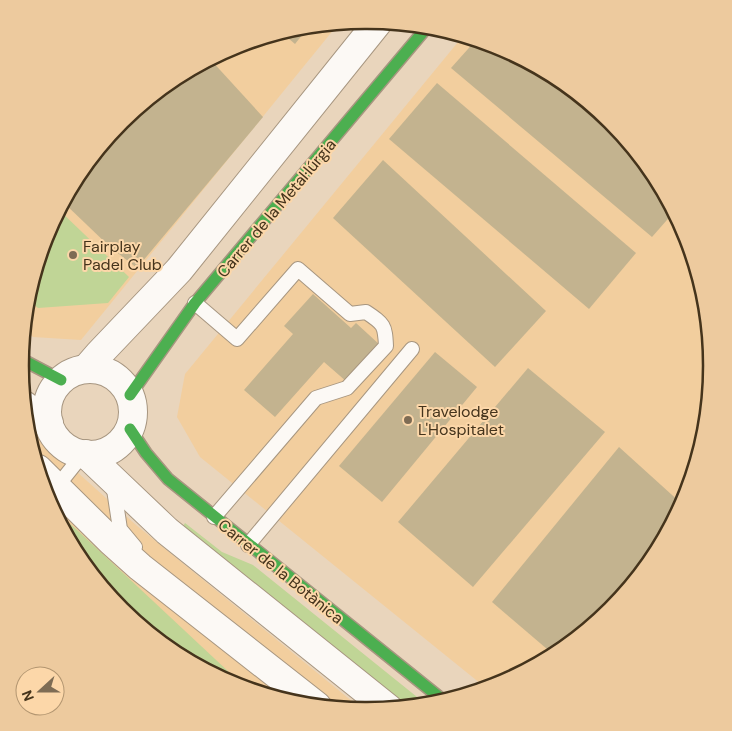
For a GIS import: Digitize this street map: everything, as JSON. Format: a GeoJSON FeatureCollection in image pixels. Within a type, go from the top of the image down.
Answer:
{"type":"FeatureCollection","features":[{"type":"Feature","properties":{"kind":"street"},"geometry":{"type":"LineString","coordinates":[[86,369],[179,270],[372,29]]}},
{"type":"Feature","properties":{"kind":"street","name":"Carrer de la Metal·lúrgia"},"geometry":{"type":"LineString","coordinates":[[130,395],[195,303],[422,34]]}},
{"type":"Feature","properties":{"kind":"street"},"geometry":{"type":"LineString","coordinates":[[29,363],[61,380]]}},
{"type":"Feature","properties":{"kind":"street"},"geometry":{"type":"LineString","coordinates":[[32,411],[48,404],[51,395],[61,380],[77,370],[86,369],[100,370],[112,375],[123,383],[130,395],[133,406],[133,418],[130,429],[125,437],[112,449],[95,454],[84,454],[68,448],[32,411]]}},
{"type":"Feature","properties":{"kind":"street","name":"Carrer de la Botànica"},"geometry":{"type":"LineString","coordinates":[[130,429],[146,453],[168,480],[436,695]]}},
{"type":"Feature","properties":{"kind":"street"},"geometry":{"type":"LineString","coordinates":[[84,454],[167,532],[380,702]]}},
{"type":"Feature","properties":{"kind":"street"},"geometry":{"type":"LineString","coordinates":[[52,487],[140,567],[305,697]]}},
{"type":"Feature","properties":{"kind":"lane"},"geometry":{"type":"LineString","coordinates":[[195,303],[237,339],[298,269],[350,314],[366,312],[381,322],[385,332],[386,346],[366,368],[347,388],[316,398],[214,517]]}},
{"type":"Feature","properties":{"kind":"lane"},"geometry":{"type":"LineString","coordinates":[[248,545],[412,349]]}},
{"type":"Feature","properties":{"kind":"lane"},"geometry":{"type":"LineString","coordinates":[[49,480],[84,454]]}},
{"type":"Feature","properties":{"kind":"lane"},"geometry":{"type":"LineString","coordinates":[[112,479],[120,529],[146,560],[319,699]]}},
{"type":"Feature","properties":{"kind":"shaded area"},"geometry":{"type":"Polygon","coordinates":[[[333,31],[81,340],[33,337],[31,335],[32,322],[41,278],[47,257],[64,217],[86,178],[128,127],[161,98],[217,63],[279,40],[333,31]]]}},
{"type":"Feature","properties":{"kind":"shaded area"},"geometry":{"type":"Polygon","coordinates":[[[458,42],[515,63],[571,98],[604,127],[633,160],[658,197],[685,257],[700,322],[703,366],[700,409],[685,474],[668,514],[646,553],[604,604],[571,633],[515,668],[479,682],[200,457],[177,417],[185,374],[458,42]]]}},
{"type":"Feature","properties":{"kind":"shaded area"},"geometry":{"type":"Polygon","coordinates":[[[37,436],[136,525],[353,702],[300,696],[237,677],[198,657],[161,633],[144,619],[99,571],[74,534],[47,474],[37,436]]]}},
{"type":"Feature","properties":{"kind":"green space","name":"Fairplay Padel Club"},"geometry":{"type":"Polygon","coordinates":[[[65,216],[129,277],[108,303],[38,308],[35,306],[47,257],[65,216]]]}},
{"type":"Feature","properties":{"kind":"green space"},"geometry":{"type":"Polygon","coordinates":[[[68,522],[232,675],[179,645],[144,619],[99,571],[68,522]]]}},
{"type":"Feature","properties":{"kind":"green space"},"geometry":{"type":"Polygon","coordinates":[[[185,523],[222,552],[253,565],[418,698],[398,701],[182,528],[185,523]]]}},
{"type":"Feature","properties":{"kind":"building"},"geometry":{"type":"Polygon","coordinates":[[[302,35],[295,44],[288,38],[302,35]]]}},
{"type":"Feature","properties":{"kind":"building"},"geometry":{"type":"Polygon","coordinates":[[[471,46],[515,63],[571,98],[604,127],[633,160],[658,197],[669,218],[652,237],[451,68],[471,46]]]}},
{"type":"Feature","properties":{"kind":"building"},"geometry":{"type":"Polygon","coordinates":[[[215,64],[263,117],[137,268],[110,247],[69,208],[74,197],[99,160],[128,127],[161,98],[215,64]]]}},
{"type":"Feature","properties":{"kind":"building"},"geometry":{"type":"Polygon","coordinates":[[[437,83],[636,253],[589,309],[389,139],[437,83]]]}},
{"type":"Feature","properties":{"kind":"building"},"geometry":{"type":"Polygon","coordinates":[[[383,160],[546,311],[495,367],[333,218],[383,160]]]}},
{"type":"Feature","properties":{"kind":"building"},"geometry":{"type":"Polygon","coordinates":[[[313,294],[351,328],[356,323],[380,345],[347,382],[324,362],[275,417],[244,390],[293,334],[284,326],[313,294]]]}},
{"type":"Feature","properties":{"kind":"building"},"geometry":{"type":"Polygon","coordinates":[[[435,352],[477,387],[382,502],[339,466],[435,352]]]}},
{"type":"Feature","properties":{"kind":"building"},"geometry":{"type":"Polygon","coordinates":[[[528,368],[605,432],[473,587],[398,522],[528,368]]]}},
{"type":"Feature","properties":{"kind":"building"},"geometry":{"type":"Polygon","coordinates":[[[619,447],[675,498],[658,534],[619,588],[588,619],[547,649],[492,602],[619,447]]]}},
{"type":"Feature","properties":{"kind":"traffic: fast"},"geometry":{"type":"LineString","coordinates":[[130,395],[195,303],[422,34]]}},
{"type":"Feature","properties":{"kind":"traffic: fast"},"geometry":{"type":"LineString","coordinates":[[29,363],[61,380]]}},
{"type":"Feature","properties":{"kind":"traffic: fast"},"geometry":{"type":"LineString","coordinates":[[130,429],[146,453],[168,479],[436,695]]}},
{"type":"Feature","properties":{"kind":"place","name":"Fairplay Padel Club"},"geometry":{"type":"Point","coordinates":[73,255]}},
{"type":"Feature","properties":{"kind":"place","name":"Travelodge L'Hospitalet"},"geometry":{"type":"Point","coordinates":[408,420]}}]}
